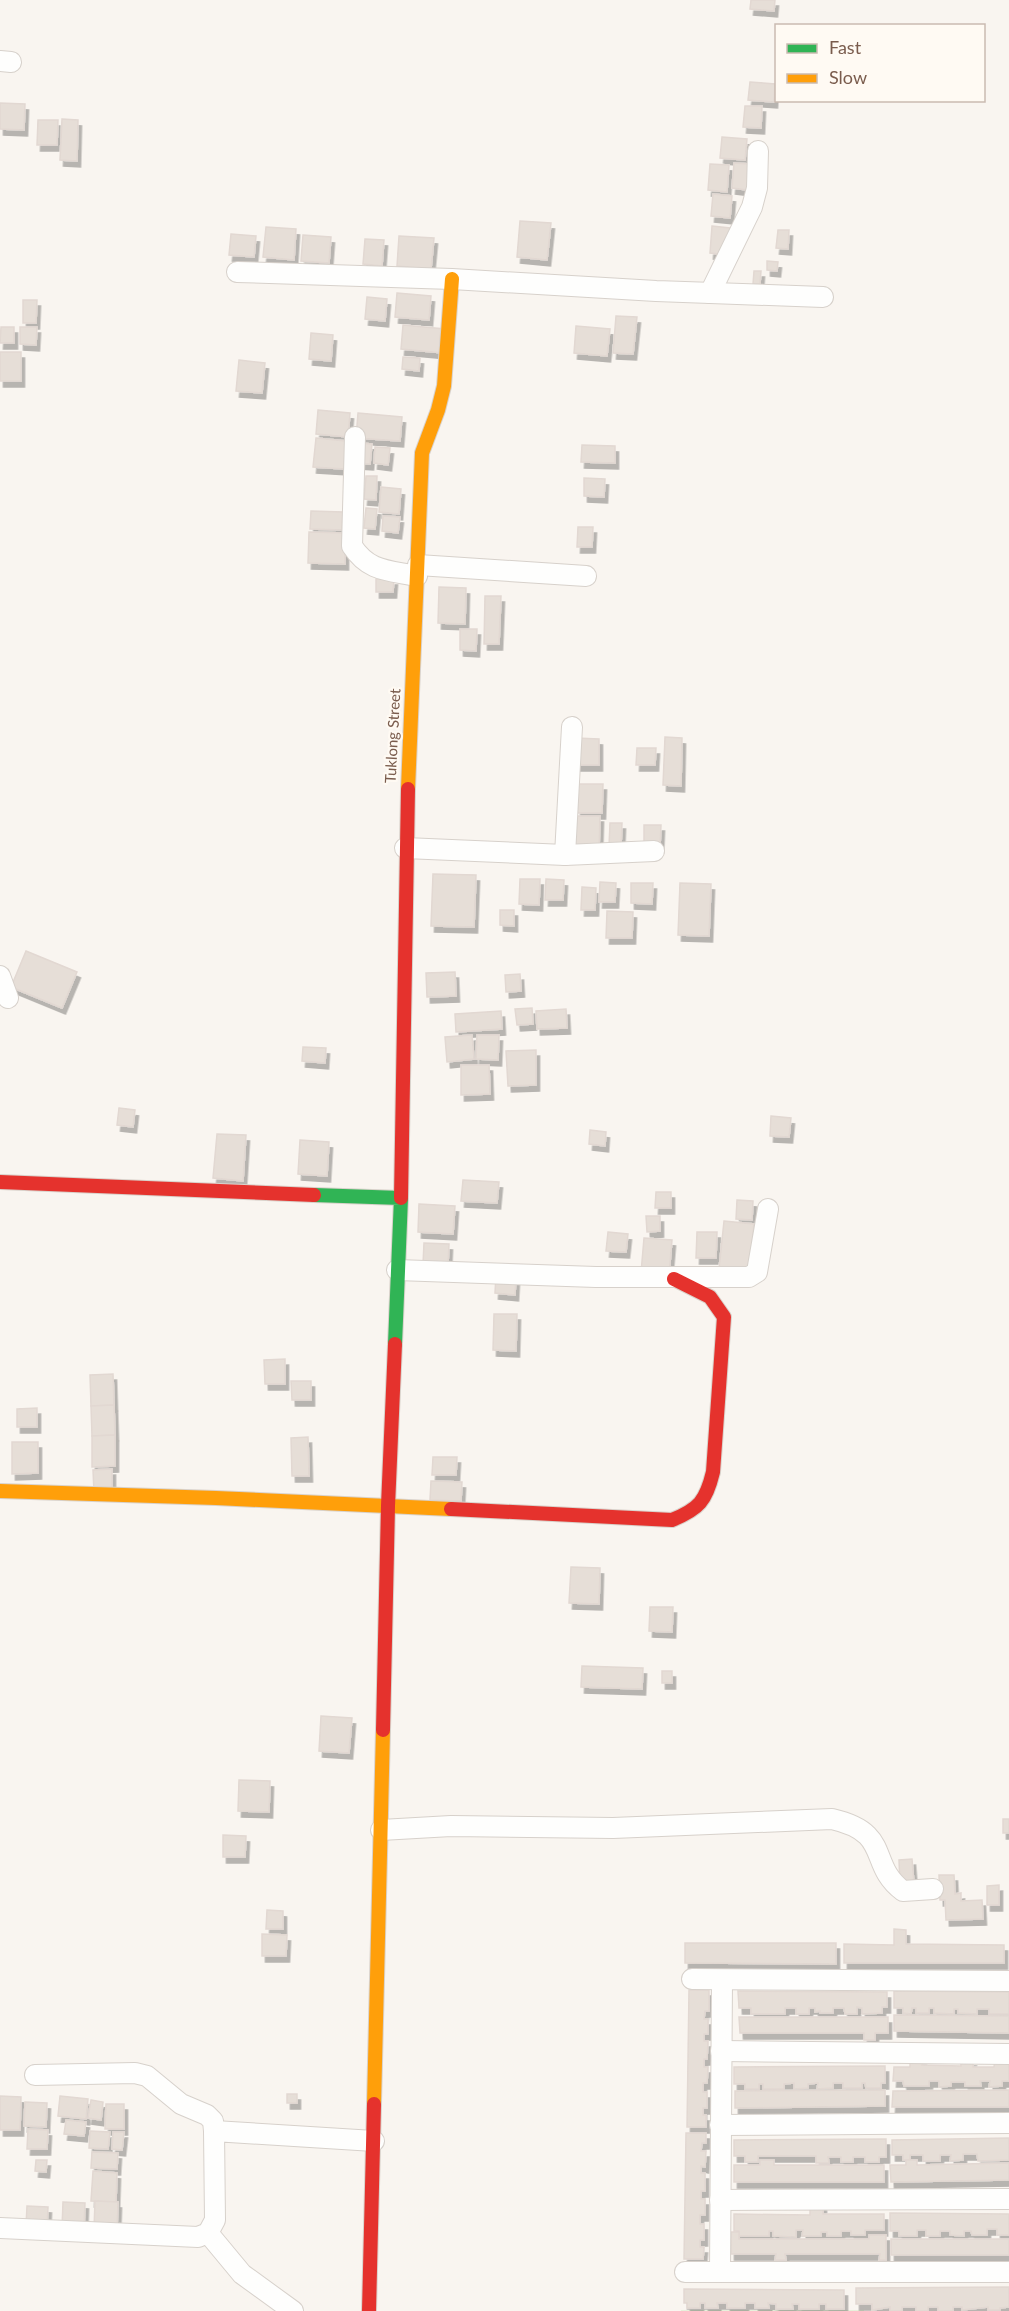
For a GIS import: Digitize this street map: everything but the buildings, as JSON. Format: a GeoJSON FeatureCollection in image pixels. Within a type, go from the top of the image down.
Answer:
{"type":"FeatureCollection","features":[{"type":"Feature","properties":{"kind":"street"},"geometry":{"type":"LineString","coordinates":[[710,293],[752,207],[757,188],[758,151]]}},
{"type":"Feature","properties":{"kind":"street"},"geometry":{"type":"LineString","coordinates":[[237,272],[452,279],[823,297]]}},
{"type":"Feature","properties":{"kind":"street","name":"Tuklong Street"},"geometry":{"type":"LineString","coordinates":[[369,2311],[388,1506],[401,1198],[405,848],[422,453],[444,386],[452,279]]}},
{"type":"Feature","properties":{"kind":"street"},"geometry":{"type":"LineString","coordinates":[[355,437],[352,546],[361,559],[370,566],[418,571],[585,576]]}},
{"type":"Feature","properties":{"kind":"street"},"geometry":{"type":"LineString","coordinates":[[566,855],[573,727]]}},
{"type":"Feature","properties":{"kind":"street"},"geometry":{"type":"LineString","coordinates":[[405,848],[566,855],[654,851]]}},
{"type":"Feature","properties":{"kind":"street"},"geometry":{"type":"LineString","coordinates":[[0,976],[8,998]]}},
{"type":"Feature","properties":{"kind":"street"},"geometry":{"type":"LineString","coordinates":[[0,1182],[401,1198]]}},
{"type":"Feature","properties":{"kind":"street"},"geometry":{"type":"LineString","coordinates":[[397,1270],[674,1279],[748,1277],[756,1272],[768,1209]]}},
{"type":"Feature","properties":{"kind":"street"},"geometry":{"type":"LineString","coordinates":[[0,1491],[672,1520],[692,1512],[707,1496],[713,1472],[724,1317],[719,1305],[711,1296],[674,1279]]}},
{"type":"Feature","properties":{"kind":"street"},"geometry":{"type":"LineString","coordinates":[[381,1830],[451,1826],[613,1828],[832,1820],[849,1824],[863,1831],[876,1845],[893,1884],[903,1892],[933,1889]]}},
{"type":"Feature","properties":{"kind":"street"},"geometry":{"type":"LineString","coordinates":[[692,1980],[1009,1981]]}},
{"type":"Feature","properties":{"kind":"street"},"geometry":{"type":"LineString","coordinates":[[720,2272],[722,1980]]}},
{"type":"Feature","properties":{"kind":"street"},"geometry":{"type":"LineString","coordinates":[[721,2051],[1009,2054]]}},
{"type":"Feature","properties":{"kind":"street"},"geometry":{"type":"LineString","coordinates":[[0,2228],[198,2237],[208,2233],[215,2220],[214,2131],[213,2121],[207,2115],[181,2104],[147,2076],[135,2073],[35,2075]]}},
{"type":"Feature","properties":{"kind":"street"},"geometry":{"type":"LineString","coordinates":[[720,2125],[1009,2123]]}},
{"type":"Feature","properties":{"kind":"street"},"geometry":{"type":"LineString","coordinates":[[214,2131],[374,2141]]}},
{"type":"Feature","properties":{"kind":"street"},"geometry":{"type":"LineString","coordinates":[[720,2200],[1009,2199]]}},
{"type":"Feature","properties":{"kind":"street"},"geometry":{"type":"LineString","coordinates":[[208,2233],[243,2274],[293,2311]]}},
{"type":"Feature","properties":{"kind":"street"},"geometry":{"type":"LineString","coordinates":[[685,2272],[1009,2272]]}},
{"type":"Feature","properties":{"kind":"green space"},"geometry":{"type":"Polygon","coordinates":[[[864,2310],[864,2311],[681,2311],[864,2310]]]}},
{"type":"Feature","properties":{"kind":"traffic: fast"},"geometry":{"type":"LineString","coordinates":[[314,1195],[401,1198],[395,1344]]}},
{"type":"Feature","properties":{"kind":"traffic: slow"},"geometry":{"type":"LineString","coordinates":[[408,789],[422,453],[444,386],[452,279]]}},
{"type":"Feature","properties":{"kind":"traffic: slow"},"geometry":{"type":"LineString","coordinates":[[0,1491],[451,1509]]}},
{"type":"Feature","properties":{"kind":"traffic: slow"},"geometry":{"type":"LineString","coordinates":[[374,2104],[383,1730]]}},
{"type":"Feature","properties":{"kind":"traffic: jam"},"geometry":{"type":"LineString","coordinates":[[401,1198],[408,789]]}},
{"type":"Feature","properties":{"kind":"traffic: jam"},"geometry":{"type":"LineString","coordinates":[[0,1182],[314,1195]]}},
{"type":"Feature","properties":{"kind":"traffic: jam"},"geometry":{"type":"LineString","coordinates":[[451,1509],[672,1520],[689,1512],[700,1503],[713,1472],[724,1317],[710,1297],[674,1279]]}},
{"type":"Feature","properties":{"kind":"traffic: jam"},"geometry":{"type":"LineString","coordinates":[[383,1730],[388,1506],[395,1344]]}},
{"type":"Feature","properties":{"kind":"traffic: jam"},"geometry":{"type":"LineString","coordinates":[[369,2311],[374,2104]]}}]}
